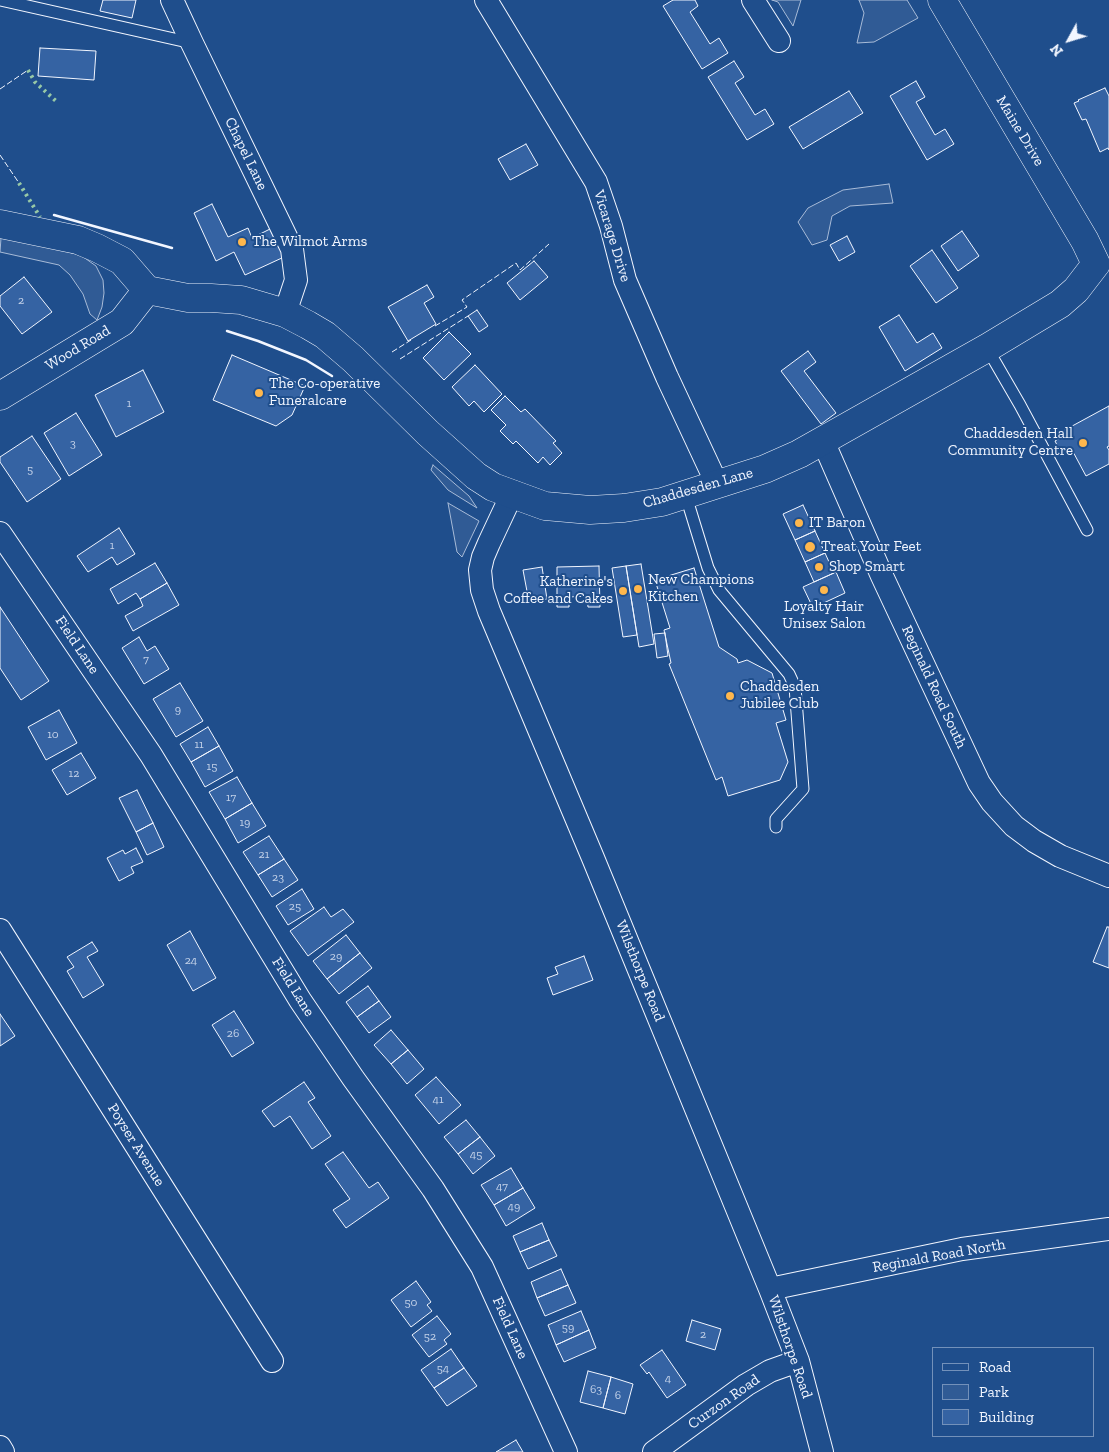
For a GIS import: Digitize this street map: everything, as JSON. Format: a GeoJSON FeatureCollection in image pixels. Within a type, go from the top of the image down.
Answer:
{"type":"FeatureCollection","features":[{"type":"Feature","properties":{"kind":"street","name":"Chapel Lane"},"geometry":{"type":"LineString","coordinates":[[172,0],[292,249],[296,280],[285,313]]}},
{"type":"Feature","properties":{"kind":"street","name":"Vicarage Drive"},"geometry":{"type":"LineString","coordinates":[[486,0],[596,182],[611,226],[618,257],[628,287],[717,484]]}},
{"type":"Feature","properties":{"kind":"street"},"geometry":{"type":"LineString","coordinates":[[753,0],[779,41]]}},
{"type":"Feature","properties":{"kind":"street","name":"Maine Drive"},"geometry":{"type":"LineString","coordinates":[[942,0],[1080,233],[1103,264]]}},
{"type":"Feature","properties":{"kind":"street"},"geometry":{"type":"LineString","coordinates":[[0,224],[71,238],[97,248],[122,262],[147,290]]}},
{"type":"Feature","properties":{"kind":"street","name":"Chaddesden Lane"},"geometry":{"type":"LineString","coordinates":[[147,290],[188,298],[241,300],[285,313],[308,324],[325,335],[353,359],[428,434],[476,476],[494,487],[544,506],[590,510],[624,508],[662,502],[765,469],[798,454],[987,348],[1060,304],[1103,264]]}},
{"type":"Feature","properties":{"kind":"street","name":"Wood Road"},"geometry":{"type":"LineString","coordinates":[[0,396],[122,322],[147,290]]}},
{"type":"Feature","properties":{"kind":"street","name":"Reginald Road South"},"geometry":{"type":"LineString","coordinates":[[823,441],[882,576],[979,782],[992,802],[1014,826],[1034,841],[1060,856],[1109,876]]}},
{"type":"Feature","properties":{"kind":"street","name":"Wilsthorpe Road"},"geometry":{"type":"LineString","coordinates":[[512,494],[483,557],[480,570],[482,590],[489,611],[601,876],[770,1289],[798,1361],[822,1452]]}},
{"type":"Feature","properties":{"kind":"street","name":"Field Lane"},"geometry":{"type":"LineString","coordinates":[[0,533],[151,754],[300,1000],[353,1078],[433,1189],[482,1267],[566,1452]]}},
{"type":"Feature","properties":{"kind":"street","name":"Poyser Avenue"},"geometry":{"type":"LineString","coordinates":[[0,930],[272,1361]]}},
{"type":"Feature","properties":{"kind":"street","name":"Reginald Road North"},"geometry":{"type":"LineString","coordinates":[[770,1289],[962,1249],[1109,1229]]}},
{"type":"Feature","properties":{"kind":"street","name":"Curzon Road"},"geometry":{"type":"LineString","coordinates":[[654,1452],[746,1385],[770,1371],[798,1361]]}},
{"type":"Feature","properties":{"kind":"street"},"geometry":{"type":"LineString","coordinates":[[0,1447],[3,1452]]}},
{"type":"Feature","properties":{"kind":"lane"},"geometry":{"type":"LineString","coordinates":[[1,0],[192,43]]}},
{"type":"Feature","properties":{"kind":"lane"},"geometry":{"type":"LineString","coordinates":[[987,348],[1087,530]]}},
{"type":"Feature","properties":{"kind":"lane"},"geometry":{"type":"LineString","coordinates":[[685,494],[704,556],[720,590],[789,674],[795,687],[803,788],[776,819],[776,827]]}},
{"type":"Feature","properties":{"kind":"green space"},"geometry":{"type":"Polygon","coordinates":[[[772,0],[801,0],[793,26],[778,2],[772,0]]]}},
{"type":"Feature","properties":{"kind":"green space"},"geometry":{"type":"Polygon","coordinates":[[[859,0],[907,0],[918,18],[874,42],[857,43],[864,13],[859,0]]]}},
{"type":"Feature","properties":{"kind":"green space"},"geometry":{"type":"Polygon","coordinates":[[[889,184],[893,203],[850,206],[832,216],[827,240],[812,245],[798,222],[808,208],[843,190],[889,184]]]}},
{"type":"Feature","properties":{"kind":"green space"},"geometry":{"type":"Polygon","coordinates":[[[1,238],[62,250],[82,256],[96,266],[103,280],[104,293],[102,307],[97,320],[90,314],[83,294],[70,275],[59,265],[0,252],[1,238]]]}},
{"type":"Feature","properties":{"kind":"green space"},"geometry":{"type":"Polygon","coordinates":[[[433,465],[469,496],[477,508],[448,490],[431,470],[433,465]]]}},
{"type":"Feature","properties":{"kind":"green space"},"geometry":{"type":"Polygon","coordinates":[[[448,503],[479,521],[462,557],[457,552],[448,503]]]}},
{"type":"Feature","properties":{"kind":"building"},"geometry":{"type":"Polygon","coordinates":[[[103,0],[136,0],[132,18],[100,11],[103,0]]]}},
{"type":"Feature","properties":{"kind":"building"},"geometry":{"type":"Polygon","coordinates":[[[673,0],[695,0],[698,6],[690,12],[710,44],[719,38],[728,53],[702,69],[663,6],[673,0]]]}},
{"type":"Feature","properties":{"kind":"building"},"geometry":{"type":"Polygon","coordinates":[[[40,48],[96,51],[94,80],[38,76],[40,48]]]}},
{"type":"Feature","properties":{"kind":"building"},"geometry":{"type":"Polygon","coordinates":[[[734,61],[744,77],[735,83],[755,115],[765,109],[774,124],[747,140],[708,77],[734,61]]]}},
{"type":"Feature","properties":{"kind":"building"},"geometry":{"type":"Polygon","coordinates":[[[916,81],[925,97],[916,102],[935,135],[945,129],[954,144],[927,160],[890,96],[916,81]]]}},
{"type":"Feature","properties":{"kind":"building"},"geometry":{"type":"Polygon","coordinates":[[[1105,88],[1109,96],[1109,150],[1108,148],[1100,152],[1086,119],[1082,120],[1074,103],[1105,88]]]}},
{"type":"Feature","properties":{"kind":"building"},"geometry":{"type":"Polygon","coordinates":[[[849,91],[863,113],[803,149],[789,127],[849,91]]]}},
{"type":"Feature","properties":{"kind":"building"},"geometry":{"type":"Polygon","coordinates":[[[526,144],[538,165],[510,180],[498,159],[526,144]]]}},
{"type":"Feature","properties":{"kind":"building","name":"The Wilmot Arms"},"geometry":{"type":"Polygon","coordinates":[[[212,204],[228,237],[248,228],[252,238],[270,229],[284,257],[245,275],[234,252],[216,261],[194,213],[212,204]]]}},
{"type":"Feature","properties":{"kind":"building"},"geometry":{"type":"Polygon","coordinates":[[[962,231],[979,256],[958,271],[941,246],[962,231]]]}},
{"type":"Feature","properties":{"kind":"building"},"geometry":{"type":"Polygon","coordinates":[[[847,236],[855,252],[839,261],[830,245],[847,236]]]}},
{"type":"Feature","properties":{"kind":"building"},"geometry":{"type":"Polygon","coordinates":[[[932,250],[958,288],[936,303],[910,266],[932,250]]]}},
{"type":"Feature","properties":{"kind":"building"},"geometry":{"type":"Polygon","coordinates":[[[534,261],[548,277],[520,300],[507,283],[534,261]]]}},
{"type":"Feature","properties":{"kind":"building"},"geometry":{"type":"Polygon","coordinates":[[[24,277],[52,312],[22,334],[0,306],[0,296],[24,277]]]}},
{"type":"Feature","properties":{"kind":"building"},"geometry":{"type":"Polygon","coordinates":[[[427,285],[434,297],[424,303],[436,324],[408,341],[388,307],[427,285]]]}},
{"type":"Feature","properties":{"kind":"building"},"geometry":{"type":"Polygon","coordinates":[[[477,310],[488,326],[479,332],[468,316],[477,310]]]}},
{"type":"Feature","properties":{"kind":"building"},"geometry":{"type":"Polygon","coordinates":[[[899,315],[917,343],[933,333],[942,348],[905,371],[879,327],[899,315]]]}},
{"type":"Feature","properties":{"kind":"building"},"geometry":{"type":"Polygon","coordinates":[[[449,332],[471,354],[444,380],[423,358],[449,332]]]}},
{"type":"Feature","properties":{"kind":"building"},"geometry":{"type":"Polygon","coordinates":[[[808,351],[816,362],[804,371],[836,413],[821,424],[781,371],[808,351]]]}},
{"type":"Feature","properties":{"kind":"building","name":"The Co-operative Funeralcare"},"geometry":{"type":"Polygon","coordinates":[[[232,355],[305,386],[292,415],[276,426],[213,400],[232,355]]]}},
{"type":"Feature","properties":{"kind":"building"},"geometry":{"type":"Polygon","coordinates":[[[475,365],[502,394],[484,412],[474,401],[469,406],[452,387],[475,365]]]}},
{"type":"Feature","properties":{"kind":"building"},"geometry":{"type":"Polygon","coordinates":[[[143,370],[164,412],[116,437],[95,395],[143,370]]]}},
{"type":"Feature","properties":{"kind":"building"},"geometry":{"type":"Polygon","coordinates":[[[505,396],[521,412],[525,409],[556,441],[553,443],[562,453],[550,465],[543,457],[538,463],[516,441],[513,444],[500,431],[506,425],[491,410],[505,396]]]}},
{"type":"Feature","properties":{"kind":"building","name":"Chaddesden Hall Community Centre"},"geometry":{"type":"Polygon","coordinates":[[[1109,406],[1109,446],[1107,447],[1109,450],[1109,464],[1086,476],[1071,448],[1061,453],[1055,441],[1065,435],[1063,431],[1109,406]]]}},
{"type":"Feature","properties":{"kind":"building"},"geometry":{"type":"Polygon","coordinates":[[[76,413],[102,455],[69,476],[44,433],[76,413]]]}},
{"type":"Feature","properties":{"kind":"building"},"geometry":{"type":"Polygon","coordinates":[[[32,436],[61,479],[27,502],[0,462],[0,457],[32,436]]]}},
{"type":"Feature","properties":{"kind":"building","name":"IT Baron"},"geometry":{"type":"Polygon","coordinates":[[[803,505],[815,531],[795,540],[783,514],[803,505]]]}},
{"type":"Feature","properties":{"kind":"building"},"geometry":{"type":"Polygon","coordinates":[[[119,528],[135,554],[117,565],[112,557],[88,572],[77,556],[119,528]]]}},
{"type":"Feature","properties":{"kind":"building","name":"Treat Your Feet"},"geometry":{"type":"Polygon","coordinates":[[[815,531],[825,553],[805,562],[795,540],[815,531]]]}},
{"type":"Feature","properties":{"kind":"building","name":"Shop Smart"},"geometry":{"type":"Polygon","coordinates":[[[825,553],[834,573],[814,582],[805,562],[825,553]]]}},
{"type":"Feature","properties":{"kind":"building"},"geometry":{"type":"Polygon","coordinates":[[[155,563],[167,583],[140,599],[136,593],[118,604],[110,589],[155,563]]]}},
{"type":"Feature","properties":{"kind":"building","name":"New Champions Kitchen"},"geometry":{"type":"Polygon","coordinates":[[[641,564],[654,644],[639,647],[626,566],[641,564]]]}},
{"type":"Feature","properties":{"kind":"building"},"geometry":{"type":"Polygon","coordinates":[[[599,566],[600,607],[588,607],[587,596],[569,597],[569,607],[557,607],[557,567],[599,566]]]}},
{"type":"Feature","properties":{"kind":"building","name":"Katherine's Coffee and Cakes"},"geometry":{"type":"Polygon","coordinates":[[[626,566],[637,635],[623,637],[612,568],[626,566]]]}},
{"type":"Feature","properties":{"kind":"building"},"geometry":{"type":"Polygon","coordinates":[[[542,567],[547,599],[529,602],[523,570],[542,567]]]}},
{"type":"Feature","properties":{"kind":"building","name":"Chaddesden Jubilee Club"},"geometry":{"type":"Polygon","coordinates":[[[694,568],[719,647],[737,659],[738,663],[747,660],[772,673],[786,720],[776,723],[788,762],[780,780],[728,796],[722,777],[716,780],[669,664],[671,663],[664,630],[670,628],[655,580],[694,568]]]}},
{"type":"Feature","properties":{"kind":"building","name":"Loyalty Hair Unisex Salon"},"geometry":{"type":"Polygon","coordinates":[[[836,572],[845,593],[813,608],[803,587],[836,572]]]}},
{"type":"Feature","properties":{"kind":"building"},"geometry":{"type":"Polygon","coordinates":[[[167,583],[179,605],[133,631],[125,616],[143,606],[140,599],[167,583]]]}},
{"type":"Feature","properties":{"kind":"building"},"geometry":{"type":"Polygon","coordinates":[[[0,607],[49,681],[21,700],[0,668],[0,607]]]}},
{"type":"Feature","properties":{"kind":"building"},"geometry":{"type":"Polygon","coordinates":[[[665,633],[668,656],[657,658],[654,634],[665,633]]]}},
{"type":"Feature","properties":{"kind":"building"},"geometry":{"type":"Polygon","coordinates":[[[139,637],[147,651],[155,646],[169,669],[144,684],[122,648],[139,637]]]}},
{"type":"Feature","properties":{"kind":"building"},"geometry":{"type":"Polygon","coordinates":[[[180,683],[203,721],[176,737],[153,699],[180,683]]]}},
{"type":"Feature","properties":{"kind":"building"},"geometry":{"type":"Polygon","coordinates":[[[59,710],[77,743],[46,760],[28,727],[59,710]]]}},
{"type":"Feature","properties":{"kind":"building"},"geometry":{"type":"Polygon","coordinates":[[[208,727],[219,746],[191,762],[180,744],[208,727]]]}},
{"type":"Feature","properties":{"kind":"building"},"geometry":{"type":"Polygon","coordinates":[[[219,746],[233,771],[205,787],[191,762],[219,746]]]}},
{"type":"Feature","properties":{"kind":"building"},"geometry":{"type":"Polygon","coordinates":[[[81,753],[96,778],[67,795],[52,770],[81,753]]]}},
{"type":"Feature","properties":{"kind":"building"},"geometry":{"type":"Polygon","coordinates":[[[237,777],[252,803],[225,819],[209,792],[237,777]]]}},
{"type":"Feature","properties":{"kind":"building"},"geometry":{"type":"Polygon","coordinates":[[[137,790],[153,823],[136,832],[119,798],[137,790]]]}},
{"type":"Feature","properties":{"kind":"building"},"geometry":{"type":"Polygon","coordinates":[[[252,803],[266,826],[238,843],[225,819],[252,803]]]}},
{"type":"Feature","properties":{"kind":"building"},"geometry":{"type":"Polygon","coordinates":[[[153,823],[164,847],[147,855],[136,832],[153,823]]]}},
{"type":"Feature","properties":{"kind":"building"},"geometry":{"type":"Polygon","coordinates":[[[269,836],[284,859],[258,875],[243,852],[269,836]]]}},
{"type":"Feature","properties":{"kind":"building"},"geometry":{"type":"Polygon","coordinates":[[[136,848],[143,862],[131,867],[134,873],[119,881],[107,858],[123,850],[125,854],[136,848]]]}},
{"type":"Feature","properties":{"kind":"building"},"geometry":{"type":"Polygon","coordinates":[[[284,859],[298,880],[272,897],[258,875],[284,859]]]}},
{"type":"Feature","properties":{"kind":"building"},"geometry":{"type":"Polygon","coordinates":[[[302,889],[314,909],[288,925],[276,906],[302,889]]]}},
{"type":"Feature","properties":{"kind":"building"},"geometry":{"type":"Polygon","coordinates":[[[324,907],[331,917],[343,909],[354,922],[308,956],[290,931],[324,907]]]}},
{"type":"Feature","properties":{"kind":"building"},"geometry":{"type":"Polygon","coordinates":[[[1107,927],[1109,927],[1109,968],[1093,962],[1107,927]]]}},
{"type":"Feature","properties":{"kind":"building"},"geometry":{"type":"Polygon","coordinates":[[[190,931],[216,978],[193,991],[167,945],[190,931]]]}},
{"type":"Feature","properties":{"kind":"building"},"geometry":{"type":"Polygon","coordinates":[[[346,935],[360,953],[327,979],[313,961],[346,935]]]}},
{"type":"Feature","properties":{"kind":"building"},"geometry":{"type":"Polygon","coordinates":[[[92,942],[98,951],[87,957],[104,985],[83,998],[67,971],[74,967],[67,957],[92,942]]]}},
{"type":"Feature","properties":{"kind":"building"},"geometry":{"type":"Polygon","coordinates":[[[360,953],[372,968],[339,994],[327,979],[360,953]]]}},
{"type":"Feature","properties":{"kind":"building"},"geometry":{"type":"Polygon","coordinates":[[[584,956],[593,980],[553,995],[547,978],[558,974],[555,967],[584,956]]]}},
{"type":"Feature","properties":{"kind":"building"},"geometry":{"type":"Polygon","coordinates":[[[368,986],[379,1001],[357,1017],[346,1002],[368,986]]]}},
{"type":"Feature","properties":{"kind":"building"},"geometry":{"type":"Polygon","coordinates":[[[379,1001],[391,1017],[369,1033],[357,1017],[379,1001]]]}},
{"type":"Feature","properties":{"kind":"building"},"geometry":{"type":"Polygon","coordinates":[[[234,1011],[254,1043],[232,1057],[212,1025],[234,1011]]]}},
{"type":"Feature","properties":{"kind":"building"},"geometry":{"type":"Polygon","coordinates":[[[0,1014],[15,1036],[0,1046],[0,1014]]]}},
{"type":"Feature","properties":{"kind":"building"},"geometry":{"type":"Polygon","coordinates":[[[391,1030],[408,1050],[391,1064],[374,1045],[391,1030]]]}},
{"type":"Feature","properties":{"kind":"building"},"geometry":{"type":"Polygon","coordinates":[[[408,1050],[424,1069],[407,1084],[391,1064],[408,1050]]]}},
{"type":"Feature","properties":{"kind":"building"},"geometry":{"type":"Polygon","coordinates":[[[436,1077],[461,1105],[439,1124],[415,1095],[436,1077]]]}},
{"type":"Feature","properties":{"kind":"building"},"geometry":{"type":"Polygon","coordinates":[[[304,1082],[315,1098],[308,1102],[331,1136],[312,1149],[290,1116],[274,1127],[262,1111],[304,1082]]]}},
{"type":"Feature","properties":{"kind":"building"},"geometry":{"type":"Polygon","coordinates":[[[466,1120],[480,1137],[458,1154],[444,1137],[466,1120]]]}},
{"type":"Feature","properties":{"kind":"building"},"geometry":{"type":"Polygon","coordinates":[[[480,1137],[495,1156],[473,1174],[458,1154],[480,1137]]]}},
{"type":"Feature","properties":{"kind":"building"},"geometry":{"type":"Polygon","coordinates":[[[343,1152],[369,1188],[378,1182],[389,1198],[346,1228],[333,1210],[350,1199],[325,1164],[343,1152]]]}},
{"type":"Feature","properties":{"kind":"building"},"geometry":{"type":"Polygon","coordinates":[[[511,1168],[523,1188],[494,1205],[481,1185],[511,1168]]]}},
{"type":"Feature","properties":{"kind":"building"},"geometry":{"type":"Polygon","coordinates":[[[523,1188],[535,1208],[506,1226],[494,1205],[523,1188]]]}},
{"type":"Feature","properties":{"kind":"building"},"geometry":{"type":"Polygon","coordinates":[[[542,1223],[549,1240],[520,1252],[513,1236],[542,1223]]]}},
{"type":"Feature","properties":{"kind":"building"},"geometry":{"type":"Polygon","coordinates":[[[549,1240],[557,1256],[528,1269],[520,1252],[549,1240]]]}},
{"type":"Feature","properties":{"kind":"building"},"geometry":{"type":"Polygon","coordinates":[[[561,1269],[568,1285],[537,1298],[531,1282],[561,1269]]]}},
{"type":"Feature","properties":{"kind":"building"},"geometry":{"type":"Polygon","coordinates":[[[416,1281],[431,1302],[427,1305],[432,1311],[411,1327],[391,1300],[416,1281]]]}},
{"type":"Feature","properties":{"kind":"building"},"geometry":{"type":"Polygon","coordinates":[[[568,1285],[576,1303],[545,1316],[537,1298],[568,1285]]]}},
{"type":"Feature","properties":{"kind":"building"},"geometry":{"type":"Polygon","coordinates":[[[581,1311],[589,1330],[556,1345],[548,1325],[581,1311]]]}},
{"type":"Feature","properties":{"kind":"building"},"geometry":{"type":"Polygon","coordinates":[[[437,1316],[451,1334],[444,1340],[447,1344],[429,1357],[412,1335],[437,1316]]]}},
{"type":"Feature","properties":{"kind":"building"},"geometry":{"type":"Polygon","coordinates":[[[692,1320],[721,1329],[715,1350],[686,1341],[692,1320]]]}},
{"type":"Feature","properties":{"kind":"building"},"geometry":{"type":"Polygon","coordinates":[[[589,1330],[596,1348],[564,1362],[556,1345],[589,1330]]]}},
{"type":"Feature","properties":{"kind":"building"},"geometry":{"type":"Polygon","coordinates":[[[451,1349],[464,1368],[434,1388],[421,1370],[451,1349]]]}},
{"type":"Feature","properties":{"kind":"building"},"geometry":{"type":"Polygon","coordinates":[[[662,1350],[686,1385],[667,1398],[649,1372],[647,1374],[640,1365],[662,1350]]]}},
{"type":"Feature","properties":{"kind":"building"},"geometry":{"type":"Polygon","coordinates":[[[464,1368],[477,1386],[447,1406],[434,1388],[464,1368]]]}},
{"type":"Feature","properties":{"kind":"building"},"geometry":{"type":"Polygon","coordinates":[[[588,1371],[611,1377],[603,1408],[580,1402],[588,1371]]]}},
{"type":"Feature","properties":{"kind":"building"},"geometry":{"type":"Polygon","coordinates":[[[611,1377],[633,1384],[625,1414],[603,1408],[611,1377]]]}},
{"type":"Feature","properties":{"kind":"building"},"geometry":{"type":"Polygon","coordinates":[[[516,1440],[523,1452],[496,1452],[516,1440]]]}},
{"type":"Feature","properties":{"kind":"hedge"},"geometry":{"type":"LineString","coordinates":[[28,70],[35,82],[57,102]]}},
{"type":"Feature","properties":{"kind":"hedge"},"geometry":{"type":"LineString","coordinates":[[19,183],[40,217]]}},
{"type":"Feature","properties":{"kind":"fence"},"geometry":{"type":"LineString","coordinates":[[0,89],[28,70]]}},
{"type":"Feature","properties":{"kind":"fence"},"geometry":{"type":"LineString","coordinates":[[0,155],[19,183]]}},
{"type":"Feature","properties":{"kind":"fence"},"geometry":{"type":"LineString","coordinates":[[435,326],[467,307],[462,300],[516,263],[520,270],[549,244]]}},
{"type":"Feature","properties":{"kind":"fence"},"geometry":{"type":"LineString","coordinates":[[400,359],[468,316]]}},
{"type":"Feature","properties":{"kind":"fence"},"geometry":{"type":"LineString","coordinates":[[392,352],[411,340]]}},
{"type":"Feature","properties":{"kind":"wall"},"geometry":{"type":"LineString","coordinates":[[54,215],[172,248]]}},
{"type":"Feature","properties":{"kind":"wall"},"geometry":{"type":"LineString","coordinates":[[227,331],[306,360],[332,376]]}},
{"type":"Feature","properties":{"kind":"place","name":"The Wilmot Arms"},"geometry":{"type":"Point","coordinates":[242,242]}},
{"type":"Feature","properties":{"kind":"place","name":"The Co-operative Funeralcare"},"geometry":{"type":"Point","coordinates":[259,393]}},
{"type":"Feature","properties":{"kind":"place","name":"Chaddesden Hall Community Centre"},"geometry":{"type":"Point","coordinates":[1083,443]}},
{"type":"Feature","properties":{"kind":"place","name":"IT Baron"},"geometry":{"type":"Point","coordinates":[799,523]}},
{"type":"Feature","properties":{"kind":"place","name":"Treat Your Feet"},"geometry":{"type":"Point","coordinates":[810,547]}},
{"type":"Feature","properties":{"kind":"place","name":"Shop Smart"},"geometry":{"type":"Point","coordinates":[819,567]}},
{"type":"Feature","properties":{"kind":"place","name":"New Champions Kitchen"},"geometry":{"type":"Point","coordinates":[638,589]}},
{"type":"Feature","properties":{"kind":"place","name":"Loyalty Hair Unisex Salon"},"geometry":{"type":"Point","coordinates":[824,590]}},
{"type":"Feature","properties":{"kind":"place","name":"Katherine's Coffee and Cakes"},"geometry":{"type":"Point","coordinates":[623,591]}},
{"type":"Feature","properties":{"kind":"place","name":"Chaddesden Jubilee Club"},"geometry":{"type":"Point","coordinates":[730,696]}}]}
